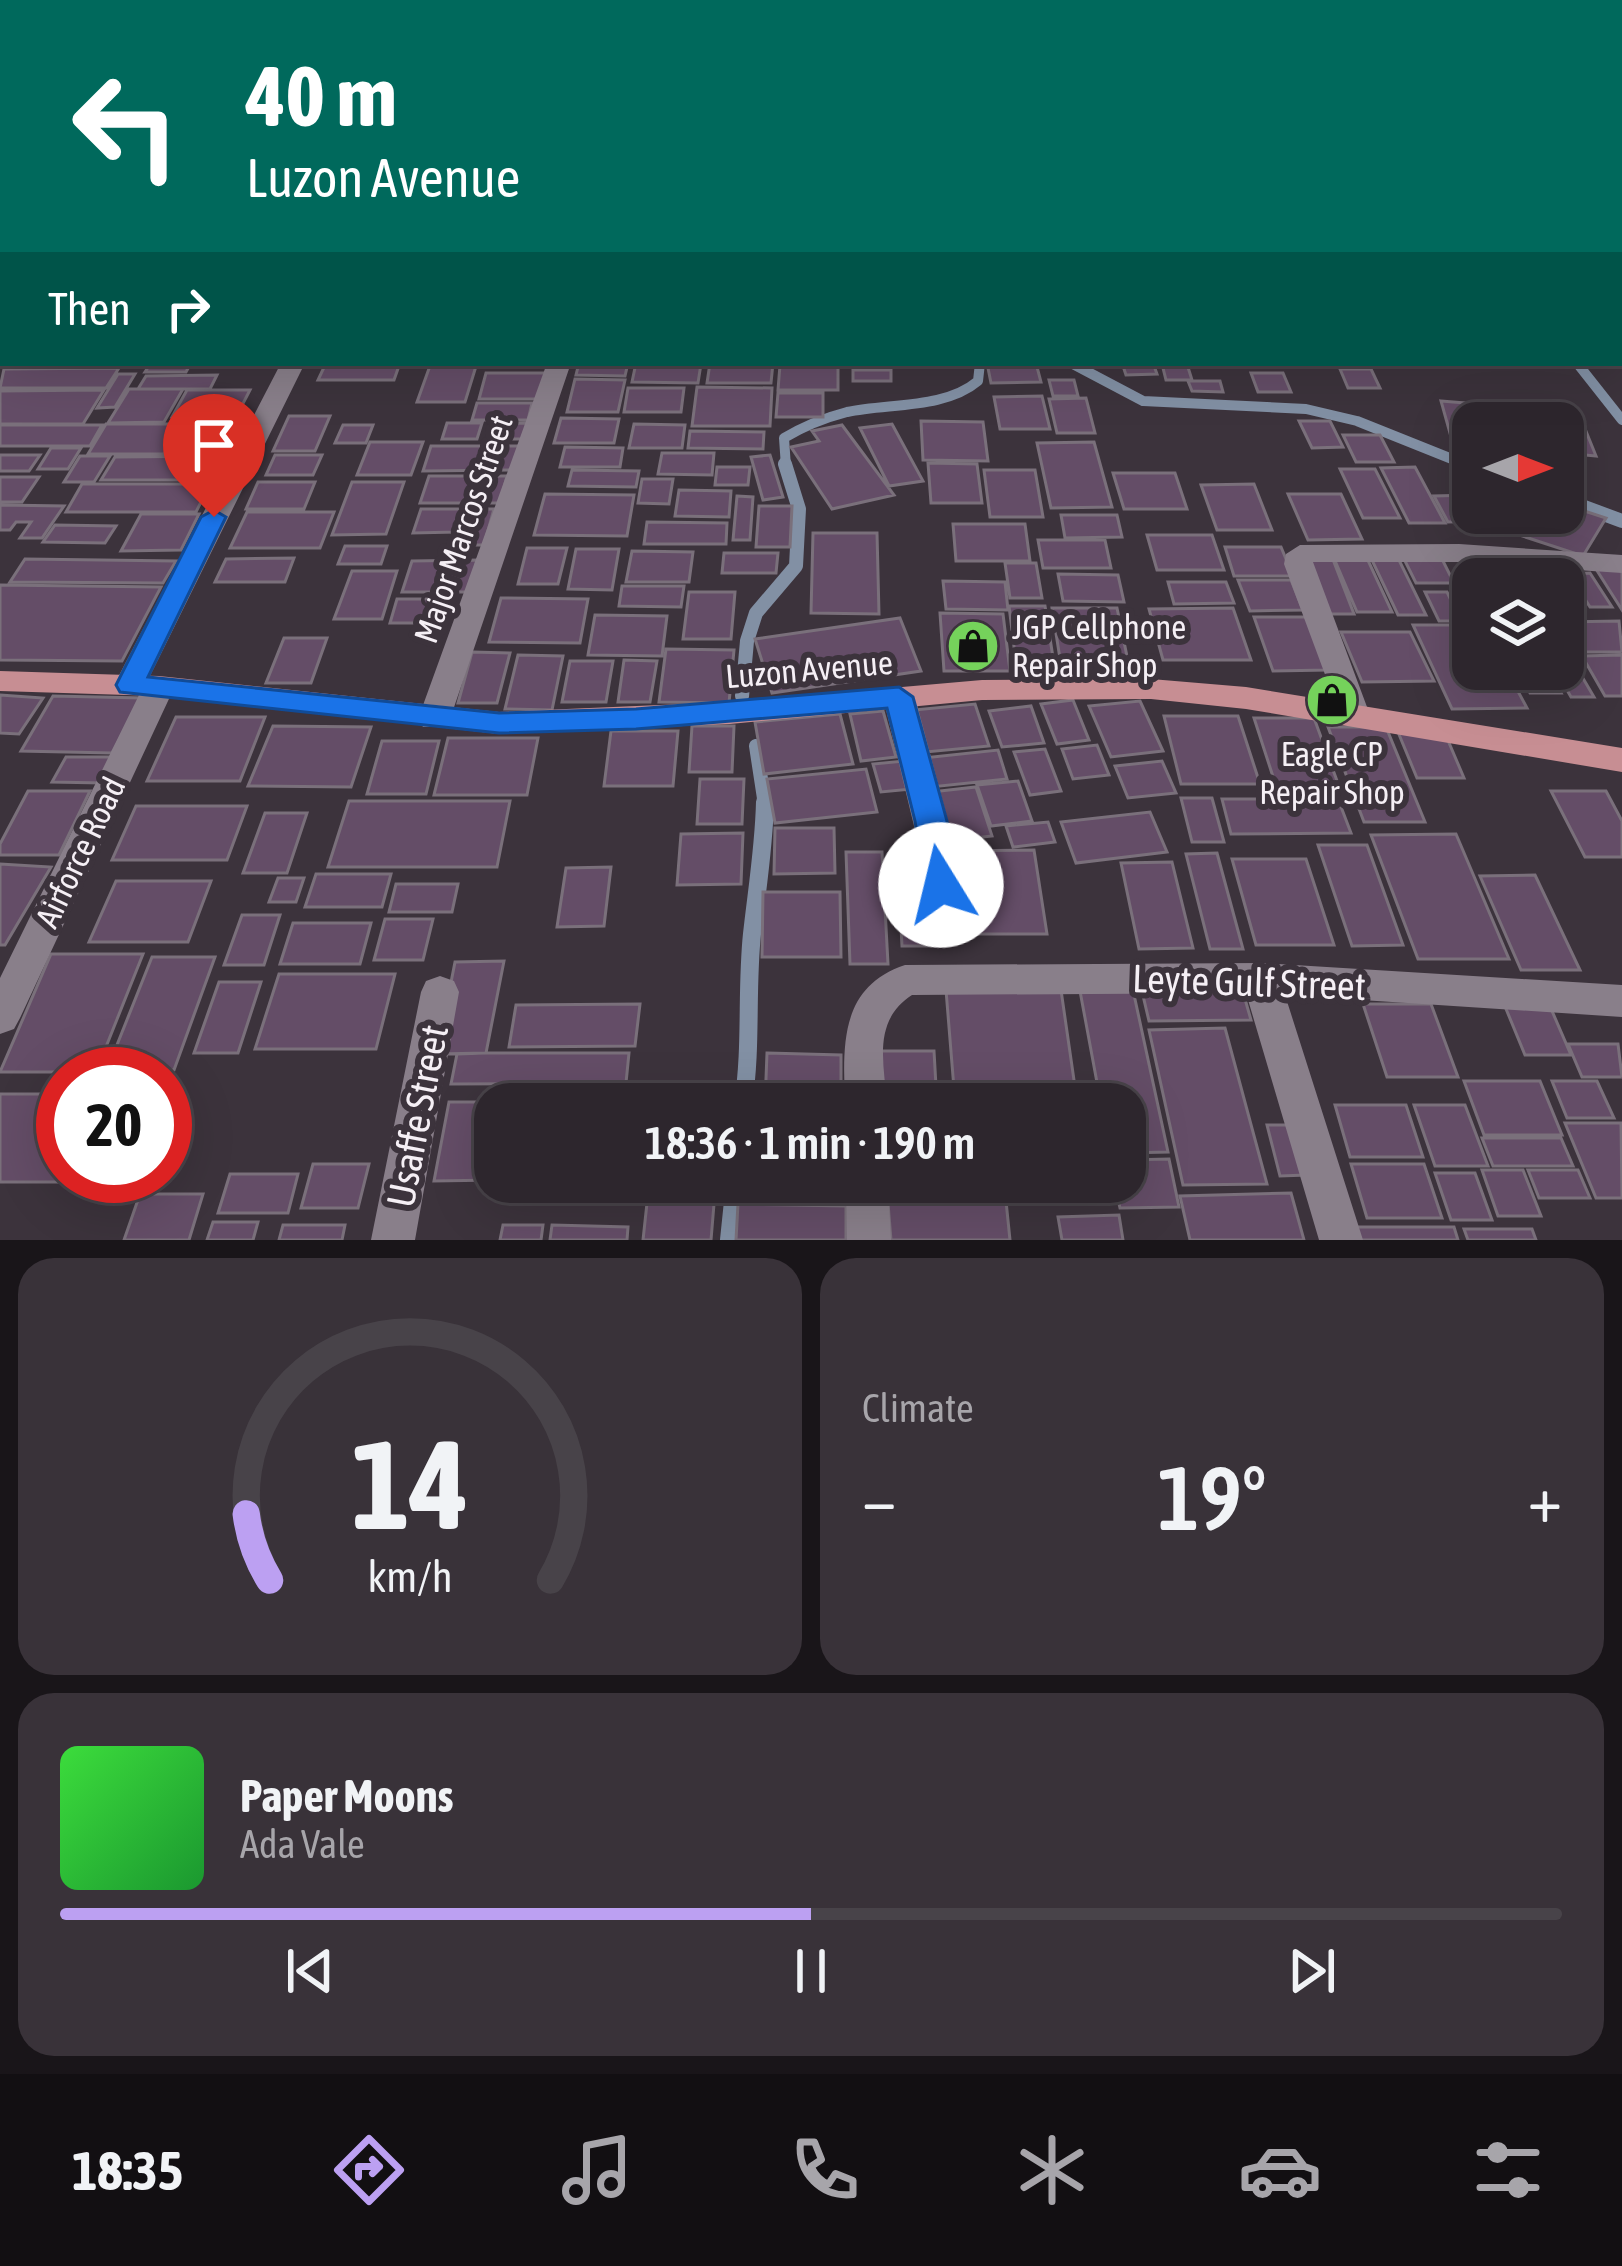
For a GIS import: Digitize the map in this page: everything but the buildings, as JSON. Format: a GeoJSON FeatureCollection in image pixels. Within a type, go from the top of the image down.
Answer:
{"type":"FeatureCollection","features":[{"type":"Feature","properties":{"kind":"main road","name":"Luzon Avenue"},"geometry":{"type":"LineString","coordinates":[[0,681],[145,685],[434,719],[636,719],[1037,688],[1151,689],[1354,715],[1622,760]]}},
{"type":"Feature","properties":{"kind":"street","name":"Airforce Road"},"geometry":{"type":"LineString","coordinates":[[0,1018],[291,366]]}},
{"type":"Feature","properties":{"kind":"street","name":"Major Marcos Street"},"geometry":{"type":"LineString","coordinates":[[434,719],[558,366]]}},
{"type":"Feature","properties":{"kind":"street"},"geometry":{"type":"LineString","coordinates":[[1354,715],[1298,564],[1300,554],[1459,553],[1622,564]]}},
{"type":"Feature","properties":{"kind":"street"},"geometry":{"type":"LineString","coordinates":[[899,697],[938,851],[946,929]]}},
{"type":"Feature","properties":{"kind":"street"},"geometry":{"type":"LineString","coordinates":[[1261,978],[1341,1240]]}},
{"type":"Feature","properties":{"kind":"street","name":"Leyte Gulf Street"},"geometry":{"type":"LineString","coordinates":[[866,1083],[864,1020],[880,994],[905,980],[1261,978],[1622,1001]]}},
{"type":"Feature","properties":{"kind":"street","name":"Usaffe Street"},"geometry":{"type":"LineString","coordinates":[[393,1240],[440,992]]}},
{"type":"Feature","properties":{"kind":"street"},"geometry":{"type":"LineString","coordinates":[[868,1203],[869,1240]]}},
{"type":"Feature","properties":{"kind":"waterway"},"geometry":{"type":"LineString","coordinates":[[786,467],[784,438],[847,412],[950,396],[978,381],[980,366]]}},
{"type":"Feature","properties":{"kind":"waterway"},"geometry":{"type":"LineString","coordinates":[[1077,366],[1143,401],[1306,409],[1357,421],[1452,459]]}},
{"type":"Feature","properties":{"kind":"waterway"},"geometry":{"type":"LineString","coordinates":[[1579,366],[1622,420]]}},
{"type":"Feature","properties":{"kind":"waterway"},"geometry":{"type":"LineString","coordinates":[[742,696],[747,641],[756,613],[796,566],[799,509],[785,464]]}},
{"type":"Feature","properties":{"kind":"waterway"},"geometry":{"type":"LineString","coordinates":[[1584,507],[1622,521]]}},
{"type":"Feature","properties":{"kind":"waterway"},"geometry":{"type":"LineString","coordinates":[[756,746],[765,804]]}},
{"type":"Feature","properties":{"kind":"waterway"},"geometry":{"type":"LineString","coordinates":[[745,1083],[750,955],[765,804]]}},
{"type":"Feature","properties":{"kind":"waterway"},"geometry":{"type":"LineString","coordinates":[[729,1240],[733,1203]]}},
{"type":"Feature","properties":{"kind":"place","name":"JGP Cellphone Repair Shop"},"geometry":{"type":"Point","coordinates":[973,646]}},
{"type":"Feature","properties":{"kind":"place","name":"Eagle CP Repair Shop"},"geometry":{"type":"Point","coordinates":[1332,700]}},
{"type":"Feature","properties":{"kind":"route"},"geometry":{"type":"LineString","coordinates":[[214,517],[130,685],[499,723],[730,713],[899,697],[938,851],[941,885]]}}]}
